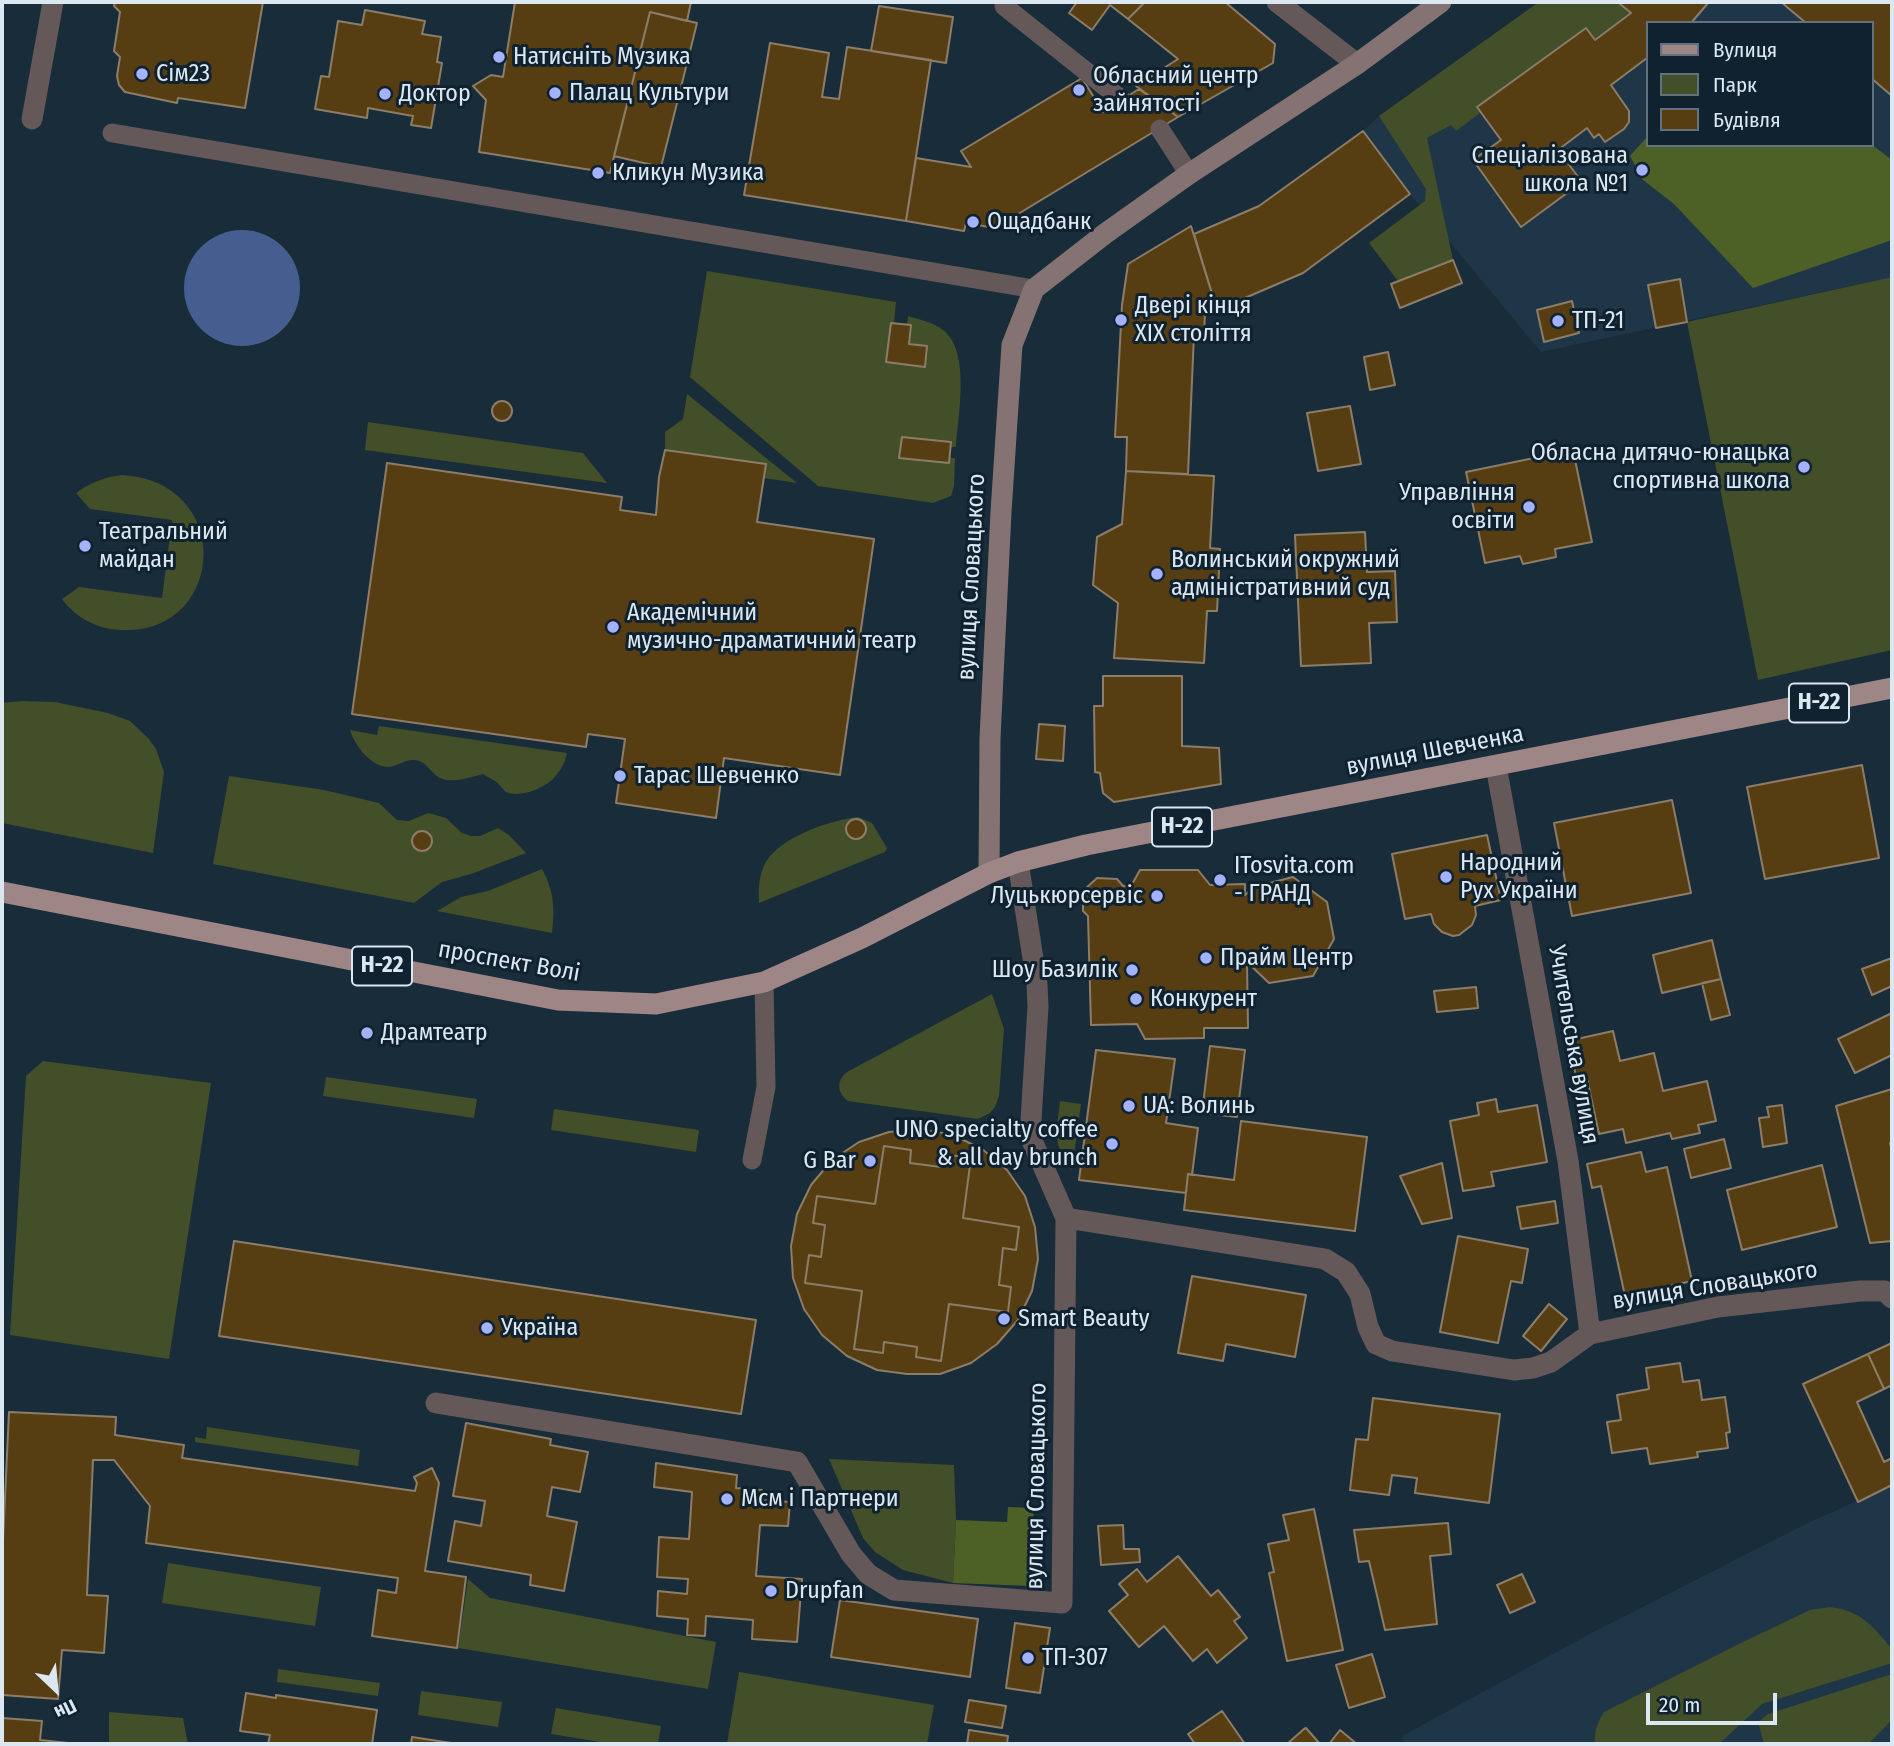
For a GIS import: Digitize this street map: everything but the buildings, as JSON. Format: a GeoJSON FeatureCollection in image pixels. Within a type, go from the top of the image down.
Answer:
{"type":"FeatureCollection","features":[{"type":"Feature","properties":{"kind":"main road"},"geometry":{"type":"LineString","coordinates":[[1034,289],[1105,233],[1189,174],[1357,64],[1441,2]]}},
{"type":"Feature","properties":{"kind":"main road","name":"вулиця Словацького"},"geometry":{"type":"LineString","coordinates":[[989,873],[990,738],[1012,345],[1034,289]]}},
{"type":"Feature","properties":{"kind":"main road","name":"вулиця Шевченка"},"geometry":{"type":"LineString","coordinates":[[989,873],[1018,862],[1086,845],[1892,688]]}},
{"type":"Feature","properties":{"kind":"main road","name":"проспект Волі"},"geometry":{"type":"LineString","coordinates":[[2,892],[558,1000],[656,1004],[764,982],[862,938],[989,873]]}},
{"type":"Feature","properties":{"kind":"street"},"geometry":{"type":"LineString","coordinates":[[32,119],[53,2]]}},
{"type":"Feature","properties":{"kind":"street"},"geometry":{"type":"LineString","coordinates":[[1277,2],[1357,64]]}},
{"type":"Feature","properties":{"kind":"street","name":"Учительська вулиця"},"geometry":{"type":"LineString","coordinates":[[1496,766],[1567,1161],[1590,1334]]}},
{"type":"Feature","properties":{"kind":"street","name":"вулиця Словацького"},"geometry":{"type":"LineString","coordinates":[[436,1403],[797,1462],[850,1554],[868,1574],[894,1590],[1062,1603],[1066,1218],[1030,1136],[1037,984],[1018,862]]}},
{"type":"Feature","properties":{"kind":"street","name":"вулиця Словацького"},"geometry":{"type":"LineString","coordinates":[[1066,1218],[1325,1259],[1346,1272],[1360,1294],[1368,1327],[1376,1344],[1392,1352],[1514,1370],[1551,1362],[1590,1334],[1718,1307],[1860,1291],[1885,1291],[1892,1298]]}},
{"type":"Feature","properties":{"kind":"lane"},"geometry":{"type":"LineString","coordinates":[[1004,6],[1122,100]]}},
{"type":"Feature","properties":{"kind":"lane"},"geometry":{"type":"LineString","coordinates":[[1160,129],[1189,174]]}},
{"type":"Feature","properties":{"kind":"lane"},"geometry":{"type":"LineString","coordinates":[[113,134],[1034,289]]}},
{"type":"Feature","properties":{"kind":"lane"},"geometry":{"type":"LineString","coordinates":[[752,1160],[766,1087],[764,982]]}},
{"type":"Feature","properties":{"kind":"shaded area","name":"Спеціалізована школа №1"},"geometry":{"type":"Polygon","coordinates":[[[1539,2],[1892,2],[1892,277],[1541,352],[1410,194],[1363,131],[1379,116],[1539,2]]]}},
{"type":"Feature","properties":{"kind":"shaded area"},"geometry":{"type":"Polygon","coordinates":[[[1892,1485],[1892,1744],[1404,1744],[1402,1736],[1597,1630],[1808,1523],[1892,1485]]]}},
{"type":"Feature","properties":{"kind":"green space"},"geometry":{"type":"Polygon","coordinates":[[[1539,2],[1620,2],[1629,13],[1595,39],[1586,27],[1476,107],[1480,113],[1456,131],[1451,125],[1427,138],[1453,260],[1398,281],[1369,243],[1425,201],[1426,189],[1379,116],[1539,2]]]}},
{"type":"Feature","properties":{"kind":"green space"},"geometry":{"type":"Polygon","coordinates":[[[1646,138],[1646,147],[1873,146],[1892,160],[1892,240],[1753,288],[1674,204],[1643,180],[1630,156],[1646,138]]]}},
{"type":"Feature","properties":{"kind":"green space"},"geometry":{"type":"Polygon","coordinates":[[[707,271],[896,302],[887,362],[925,367],[927,347],[909,344],[911,325],[907,325],[908,316],[943,330],[952,340],[960,368],[956,447],[950,447],[951,442],[902,437],[899,457],[955,458],[951,496],[933,503],[818,486],[690,377],[707,271]]]}},
{"type":"Feature","properties":{"kind":"green space","name":"Обласна дитячо-юнацька спортивна школа"},"geometry":{"type":"Polygon","coordinates":[[[1892,277],[1892,650],[1758,680],[1687,322],[1892,277]]]}},
{"type":"Feature","properties":{"kind":"green space"},"geometry":{"type":"Polygon","coordinates":[[[687,394],[797,483],[764,478],[765,464],[665,450],[665,432],[683,419],[687,394]]]}},
{"type":"Feature","properties":{"kind":"green space"},"geometry":{"type":"Polygon","coordinates":[[[368,422],[583,453],[607,483],[365,450],[368,422]]]}},
{"type":"Feature","properties":{"kind":"green space"},"geometry":{"type":"Polygon","coordinates":[[[122,475],[159,484],[184,502],[199,528],[204,557],[198,585],[182,609],[156,625],[121,630],[88,621],[74,612],[62,599],[79,587],[162,598],[172,520],[90,509],[76,493],[98,481],[122,475]]]}},
{"type":"Feature","properties":{"kind":"green space"},"geometry":{"type":"Polygon","coordinates":[[[55,702],[108,713],[130,721],[148,738],[156,749],[164,772],[153,853],[2,823],[2,703],[55,702]]]}},
{"type":"Feature","properties":{"kind":"green space"},"geometry":{"type":"Polygon","coordinates":[[[379,726],[567,753],[562,767],[548,783],[529,792],[511,794],[483,774],[445,780],[419,761],[410,760],[387,767],[375,763],[359,748],[350,730],[377,735],[379,726]]]}},
{"type":"Feature","properties":{"kind":"green space"},"geometry":{"type":"Polygon","coordinates":[[[229,776],[324,790],[379,803],[397,820],[409,821],[428,813],[446,818],[462,833],[471,836],[480,836],[498,828],[509,835],[526,853],[442,882],[414,903],[213,864],[229,776]]]}},
{"type":"Feature","properties":{"kind":"green space"},"geometry":{"type":"Polygon","coordinates":[[[858,817],[872,823],[887,848],[885,852],[759,903],[761,873],[766,861],[778,848],[811,830],[835,821],[858,817]]]}},
{"type":"Feature","properties":{"kind":"green space"},"geometry":{"type":"Polygon","coordinates":[[[542,869],[553,900],[552,933],[437,911],[461,897],[488,891],[542,869]]]}},
{"type":"Feature","properties":{"kind":"green space"},"geometry":{"type":"Polygon","coordinates":[[[992,994],[1004,1029],[999,1096],[990,1113],[978,1119],[848,1101],[842,1094],[839,1087],[847,1072],[992,994]]]}},
{"type":"Feature","properties":{"kind":"green space"},"geometry":{"type":"Polygon","coordinates":[[[43,1061],[211,1083],[169,1359],[10,1335],[26,1076],[43,1061]]]}},
{"type":"Feature","properties":{"kind":"green space"},"geometry":{"type":"Polygon","coordinates":[[[326,1077],[477,1099],[474,1118],[323,1096],[326,1077]]]}},
{"type":"Feature","properties":{"kind":"green space"},"geometry":{"type":"Polygon","coordinates":[[[1060,1101],[1081,1104],[1072,1169],[1058,1144],[1060,1101]]]}},
{"type":"Feature","properties":{"kind":"green space"},"geometry":{"type":"Polygon","coordinates":[[[554,1109],[699,1130],[696,1152],[551,1130],[554,1109]]]}},
{"type":"Feature","properties":{"kind":"green space"},"geometry":{"type":"Polygon","coordinates":[[[207,1427],[360,1450],[358,1466],[195,1442],[195,1437],[206,1439],[207,1427]]]}},
{"type":"Feature","properties":{"kind":"green space"},"geometry":{"type":"Polygon","coordinates":[[[829,1459],[954,1465],[956,1520],[953,1583],[903,1570],[875,1552],[863,1538],[829,1459]]]}},
{"type":"Feature","properties":{"kind":"green space"},"geometry":{"type":"Polygon","coordinates":[[[1008,1507],[1034,1508],[1030,1586],[953,1583],[956,1520],[1007,1522],[1008,1507]]]}},
{"type":"Feature","properties":{"kind":"green space"},"geometry":{"type":"Polygon","coordinates":[[[168,1563],[321,1587],[315,1626],[162,1603],[168,1563]]]}},
{"type":"Feature","properties":{"kind":"green space"},"geometry":{"type":"Polygon","coordinates":[[[468,1579],[490,1598],[716,1642],[708,1689],[458,1648],[468,1579]]]}},
{"type":"Feature","properties":{"kind":"green space"},"geometry":{"type":"Polygon","coordinates":[[[1830,1607],[1850,1612],[1872,1627],[1892,1649],[1892,1663],[1762,1704],[1719,1744],[1595,1744],[1596,1728],[1604,1712],[1810,1610],[1830,1607]]]}},
{"type":"Feature","properties":{"kind":"green space"},"geometry":{"type":"Polygon","coordinates":[[[278,1669],[380,1683],[378,1696],[277,1682],[278,1669]]]}},
{"type":"Feature","properties":{"kind":"green space"},"geometry":{"type":"Polygon","coordinates":[[[739,1672],[934,1705],[927,1744],[727,1744],[739,1672]]]}},
{"type":"Feature","properties":{"kind":"green space"},"geometry":{"type":"Polygon","coordinates":[[[1892,1674],[1892,1720],[1868,1744],[1764,1744],[1758,1722],[1768,1714],[1892,1674]]]}},
{"type":"Feature","properties":{"kind":"green space"},"geometry":{"type":"Polygon","coordinates":[[[421,1691],[502,1702],[498,1727],[418,1715],[421,1691]]]}},
{"type":"Feature","properties":{"kind":"green space"},"geometry":{"type":"Polygon","coordinates":[[[556,1708],[661,1726],[658,1744],[612,1744],[551,1734],[556,1708]]]}},
{"type":"Feature","properties":{"kind":"green space"},"geometry":{"type":"Polygon","coordinates":[[[109,1712],[183,1718],[188,1744],[109,1744],[109,1712]]]}},
{"type":"Feature","properties":{"kind":"water"},"geometry":{"type":"Polygon","coordinates":[[[242,230],[264,234],[283,247],[296,266],[300,288],[296,310],[283,329],[264,342],[242,346],[220,342],[201,329],[188,310],[184,288],[188,266],[201,247],[220,234],[242,230]]]}},
{"type":"Feature","properties":{"kind":"place","name":"Натисніть Музика"},"geometry":{"type":"Point","coordinates":[499,57]}},
{"type":"Feature","properties":{"kind":"place","name":"Сім23"},"geometry":{"type":"Point","coordinates":[142,74]}},
{"type":"Feature","properties":{"kind":"place","name":"Обласний центр зайнятості"},"geometry":{"type":"Point","coordinates":[1079,90]}},
{"type":"Feature","properties":{"kind":"place","name":"Палац Культури"},"geometry":{"type":"Point","coordinates":[555,93]}},
{"type":"Feature","properties":{"kind":"place","name":"Доктор"},"geometry":{"type":"Point","coordinates":[385,94]}},
{"type":"Feature","properties":{"kind":"place","name":"Спеціалізована школа №1"},"geometry":{"type":"Point","coordinates":[1642,170]}},
{"type":"Feature","properties":{"kind":"place","name":"Кликун Музика"},"geometry":{"type":"Point","coordinates":[598,173]}},
{"type":"Feature","properties":{"kind":"place","name":"Ощадбанк"},"geometry":{"type":"Point","coordinates":[973,222]}},
{"type":"Feature","properties":{"kind":"place","name":"Двері кінця ХІХ століття"},"geometry":{"type":"Point","coordinates":[1121,320]}},
{"type":"Feature","properties":{"kind":"place","name":"ТП-21"},"geometry":{"type":"Point","coordinates":[1558,321]}},
{"type":"Feature","properties":{"kind":"place","name":"Обласна дитячо-юнацька спортивна школа"},"geometry":{"type":"Point","coordinates":[1804,467]}},
{"type":"Feature","properties":{"kind":"place","name":"Управління освіти"},"geometry":{"type":"Point","coordinates":[1529,507]}},
{"type":"Feature","properties":{"kind":"place","name":"Театральний майдан"},"geometry":{"type":"Point","coordinates":[85,546]}},
{"type":"Feature","properties":{"kind":"place","name":"Волинський окружний адміністративний суд"},"geometry":{"type":"Point","coordinates":[1157,574]}},
{"type":"Feature","properties":{"kind":"place","name":"Академічний музично-драматичний театр"},"geometry":{"type":"Point","coordinates":[613,627]}},
{"type":"Feature","properties":{"kind":"place","name":"Тарас Шевченко"},"geometry":{"type":"Point","coordinates":[620,776]}},
{"type":"Feature","properties":{"kind":"place","name":"Народний Рух України"},"geometry":{"type":"Point","coordinates":[1446,877]}},
{"type":"Feature","properties":{"kind":"place","name":"ITosvita.com - ГРАНД"},"geometry":{"type":"Point","coordinates":[1220,880]}},
{"type":"Feature","properties":{"kind":"place","name":"Луцькюрсервіс"},"geometry":{"type":"Point","coordinates":[1157,896]}},
{"type":"Feature","properties":{"kind":"place","name":"Прайм Центр"},"geometry":{"type":"Point","coordinates":[1206,958]}},
{"type":"Feature","properties":{"kind":"place","name":"Шоу Базилік"},"geometry":{"type":"Point","coordinates":[1132,970]}},
{"type":"Feature","properties":{"kind":"place","name":"Конкурент"},"geometry":{"type":"Point","coordinates":[1136,999]}},
{"type":"Feature","properties":{"kind":"place","name":"Драмтеатр"},"geometry":{"type":"Point","coordinates":[367,1033]}},
{"type":"Feature","properties":{"kind":"place","name":"UA: Волинь"},"geometry":{"type":"Point","coordinates":[1129,1106]}},
{"type":"Feature","properties":{"kind":"place","name":"UNO specialty coffee & all day brunch"},"geometry":{"type":"Point","coordinates":[1112,1144]}},
{"type":"Feature","properties":{"kind":"place","name":"G Bar"},"geometry":{"type":"Point","coordinates":[870,1161]}},
{"type":"Feature","properties":{"kind":"place","name":"Smart Beauty"},"geometry":{"type":"Point","coordinates":[1004,1319]}},
{"type":"Feature","properties":{"kind":"place","name":"Україна"},"geometry":{"type":"Point","coordinates":[487,1328]}},
{"type":"Feature","properties":{"kind":"place","name":"Мсм і Партнери"},"geometry":{"type":"Point","coordinates":[727,1499]}},
{"type":"Feature","properties":{"kind":"place","name":"Drupfan"},"geometry":{"type":"Point","coordinates":[771,1591]}},
{"type":"Feature","properties":{"kind":"place","name":"ТП-307"},"geometry":{"type":"Point","coordinates":[1028,1658]}}]}
